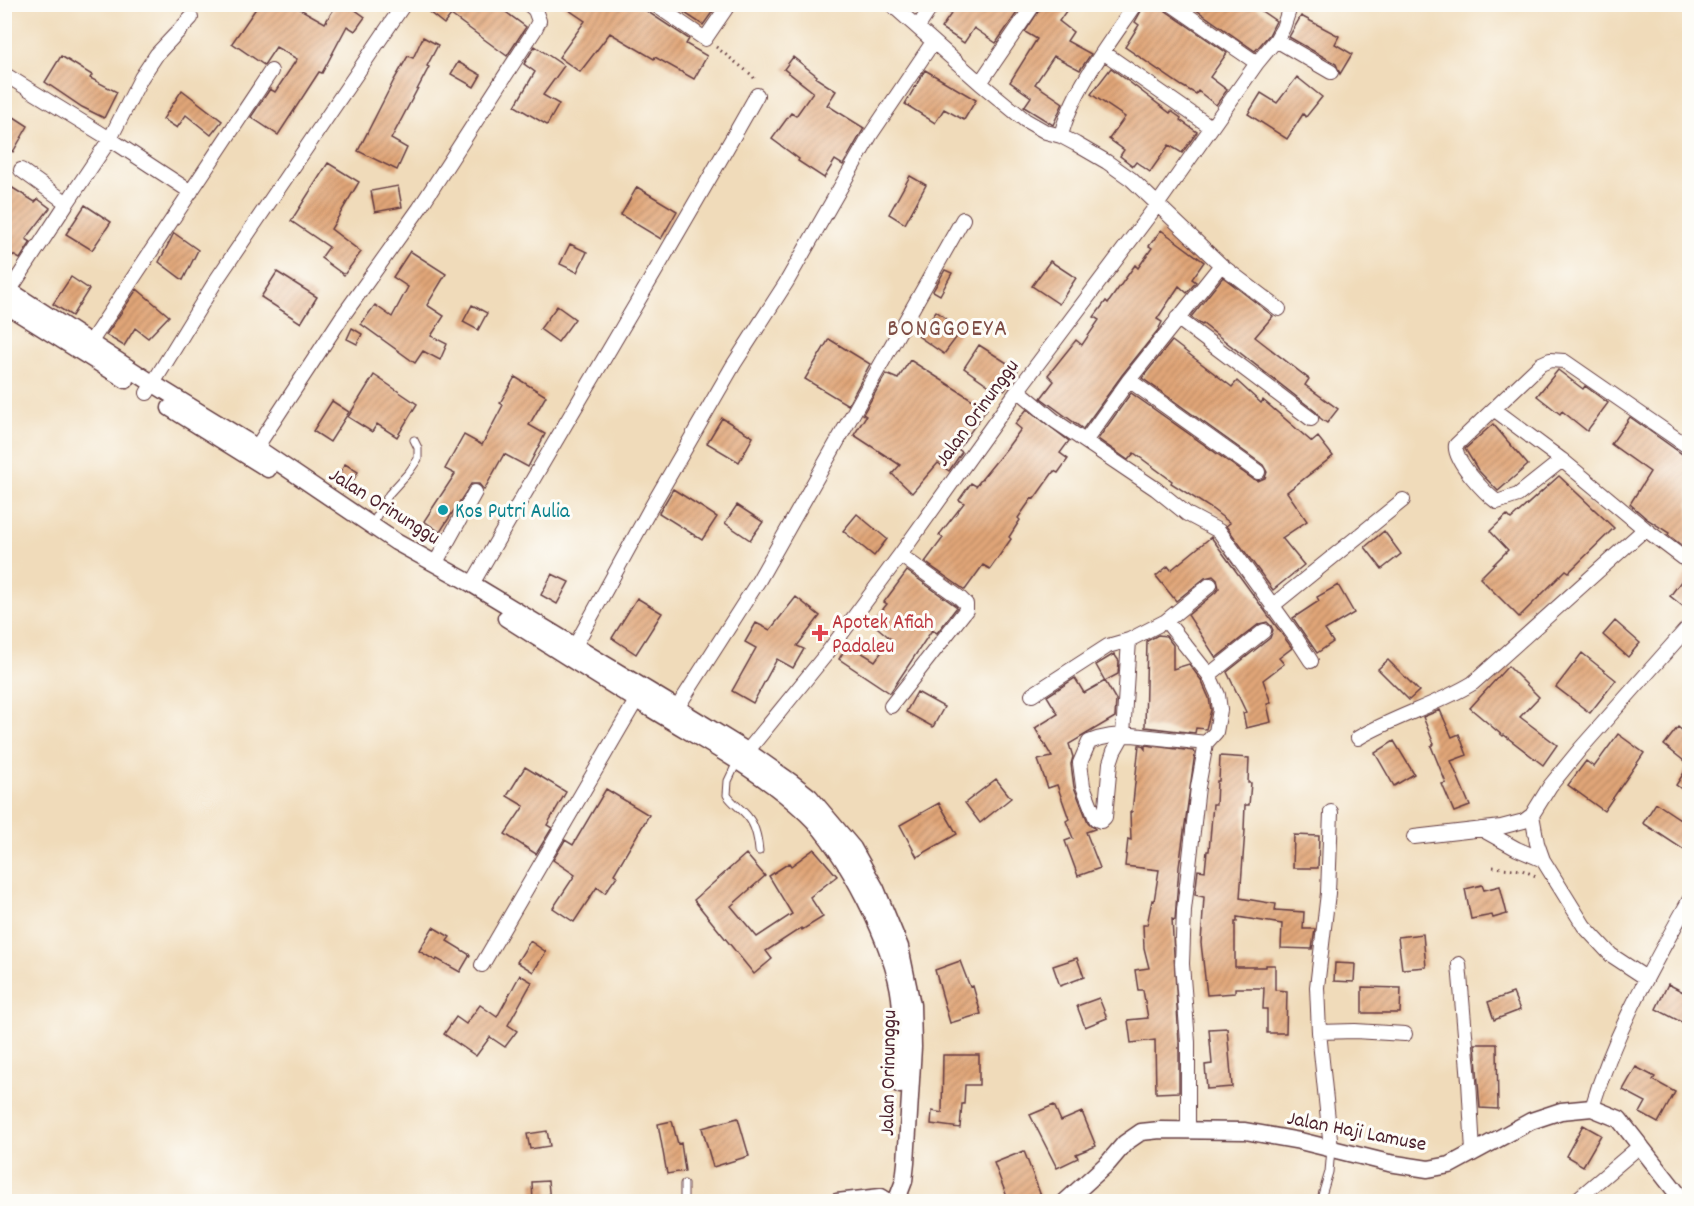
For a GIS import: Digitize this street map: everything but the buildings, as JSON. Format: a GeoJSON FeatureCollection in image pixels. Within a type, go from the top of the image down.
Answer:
{"type":"FeatureCollection","features":[{"type":"Feature","properties":{"kind":"street"},"geometry":{"type":"LineString","coordinates":[[149,388],[217,279],[404,4]]}},
{"type":"Feature","properties":{"kind":"street"},"geometry":{"type":"LineString","coordinates":[[256,448],[342,317],[419,209],[534,31],[539,21],[535,10],[528,4]]}},
{"type":"Feature","properties":{"kind":"street"},"geometry":{"type":"LineString","coordinates":[[654,4],[705,39],[729,4]]}},
{"type":"Feature","properties":{"kind":"street"},"geometry":{"type":"LineString","coordinates":[[891,4],[1025,120],[1107,162],[1131,179],[1221,265],[1279,309]]}},
{"type":"Feature","properties":{"kind":"street"},"geometry":{"type":"LineString","coordinates":[[918,27],[933,4]]}},
{"type":"Feature","properties":{"kind":"street"},"geometry":{"type":"LineString","coordinates":[[980,83],[1034,4]]}},
{"type":"Feature","properties":{"kind":"street"},"geometry":{"type":"LineString","coordinates":[[1060,136],[1065,118],[1103,51],[1136,4]]}},
{"type":"Feature","properties":{"kind":"street"},"geometry":{"type":"LineString","coordinates":[[1171,4],[1257,63]]}},
{"type":"Feature","properties":{"kind":"street","name":"Jalan Orinunggu"},"geometry":{"type":"LineString","coordinates":[[740,759],[828,652],[1018,390],[1157,206],[1257,63],[1276,40],[1283,28],[1291,4]]}},
{"type":"Feature","properties":{"kind":"street"},"geometry":{"type":"LineString","coordinates":[[6,294],[110,139],[141,78],[158,54],[190,18]]}},
{"type":"Feature","properties":{"kind":"street"},"geometry":{"type":"LineString","coordinates":[[1276,40],[1331,72]]}},
{"type":"Feature","properties":{"kind":"street"},"geometry":{"type":"LineString","coordinates":[[575,646],[649,511],[734,364],[786,283],[871,134],[933,42]]}},
{"type":"Feature","properties":{"kind":"street"},"geometry":{"type":"LineString","coordinates":[[1103,51],[1211,128]]}},
{"type":"Feature","properties":{"kind":"street"},"geometry":{"type":"LineString","coordinates":[[90,343],[271,71]]}},
{"type":"Feature","properties":{"kind":"street"},"geometry":{"type":"LineString","coordinates":[[4,74],[191,192]]}},
{"type":"Feature","properties":{"kind":"street"},"geometry":{"type":"LineString","coordinates":[[472,584],[676,237],[756,95]]}},
{"type":"Feature","properties":{"kind":"street"},"geometry":{"type":"LineString","coordinates":[[21,170],[67,203]]}},
{"type":"Feature","properties":{"kind":"street"},"geometry":{"type":"LineString","coordinates":[[677,708],[759,580],[963,219]]}},
{"type":"Feature","properties":{"kind":"street"},"geometry":{"type":"LineString","coordinates":[[1086,440],[1128,380],[1221,265]]}},
{"type":"Feature","properties":{"kind":"street","name":"Jalan Orinunggu"},"geometry":{"type":"LineString","coordinates":[[6,294],[411,555],[640,694],[740,759]]}},
{"type":"Feature","properties":{"kind":"street","name":"Jalan Orinunggu"},"geometry":{"type":"LineString","coordinates":[[6,294],[90,343],[149,388],[256,448],[372,525],[394,544]]}},
{"type":"Feature","properties":{"kind":"street"},"geometry":{"type":"LineString","coordinates":[[1177,318],[1311,419]]}},
{"type":"Feature","properties":{"kind":"street"},"geometry":{"type":"LineString","coordinates":[[1562,460],[1518,495],[1497,502],[1490,497],[1456,455],[1455,449],[1456,445],[1541,364],[1550,360],[1564,361],[1689,448]]}},
{"type":"Feature","properties":{"kind":"street"},"geometry":{"type":"LineString","coordinates":[[1128,380],[1258,472]]}},
{"type":"Feature","properties":{"kind":"street"},"geometry":{"type":"LineString","coordinates":[[1018,390],[1055,421],[1156,489],[1187,514],[1219,531],[1311,661]]}},
{"type":"Feature","properties":{"kind":"street"},"geometry":{"type":"LineString","coordinates":[[1495,410],[1562,460],[1689,563]]}},
{"type":"Feature","properties":{"kind":"street"},"geometry":{"type":"LineString","coordinates":[[435,564],[474,492]]}},
{"type":"Feature","properties":{"kind":"street"},"geometry":{"type":"LineString","coordinates":[[1272,606],[1404,500]]}},
{"type":"Feature","properties":{"kind":"street"},"geometry":{"type":"LineString","coordinates":[[1358,738],[1381,724],[1460,691],[1473,683],[1645,529]]}},
{"type":"Feature","properties":{"kind":"street","name":"Jalan Orinunggu"},"geometry":{"type":"LineString","coordinates":[[411,555],[435,564],[472,584],[575,646],[640,694],[677,708],[781,791],[826,835],[871,910],[889,955],[900,997],[900,1142],[895,1180],[896,1202]]}},
{"type":"Feature","properties":{"kind":"street"},"geometry":{"type":"LineString","coordinates":[[891,706],[966,610],[966,604],[960,598],[900,555]]}},
{"type":"Feature","properties":{"kind":"street"},"geometry":{"type":"LineString","coordinates":[[1032,695],[1108,646],[1129,640],[1166,621],[1210,585]]}},
{"type":"Feature","properties":{"kind":"street"},"geometry":{"type":"LineString","coordinates":[[1166,621],[1209,675],[1218,695],[1220,710],[1216,732],[1206,743],[1190,853],[1183,937],[1182,964],[1188,1042],[1188,1131]]}},
{"type":"Feature","properties":{"kind":"street"},"geometry":{"type":"LineString","coordinates":[[1414,837],[1517,824],[1532,815],[1550,786],[1689,626]]}},
{"type":"Feature","properties":{"kind":"street"},"geometry":{"type":"LineString","coordinates":[[1209,675],[1264,631]]}},
{"type":"Feature","properties":{"kind":"street"},"geometry":{"type":"LineString","coordinates":[[1129,640],[1123,735],[1110,763],[1105,817],[1101,821],[1096,819],[1083,786],[1080,763],[1089,742],[1109,735],[1123,735],[1140,735],[1206,743]]}},
{"type":"Feature","properties":{"kind":"street"},"geometry":{"type":"LineString","coordinates":[[482,965],[640,694]]}},
{"type":"Feature","properties":{"kind":"street"},"geometry":{"type":"LineString","coordinates":[[1331,812],[1328,893],[1317,987],[1319,1032],[1331,1149]]}},
{"type":"Feature","properties":{"kind":"street"},"geometry":{"type":"LineString","coordinates":[[1532,815],[1537,843],[1544,860],[1584,926],[1611,955],[1646,978]]}},
{"type":"Feature","properties":{"kind":"street"},"geometry":{"type":"LineString","coordinates":[[1481,829],[1517,849],[1544,860]]}},
{"type":"Feature","properties":{"kind":"street"},"geometry":{"type":"LineString","coordinates":[[1592,1108],[1612,1048],[1646,978],[1689,899]]}},
{"type":"Feature","properties":{"kind":"street"},"geometry":{"type":"LineString","coordinates":[[1460,964],[1473,1152]]}},
{"type":"Feature","properties":{"kind":"street"},"geometry":{"type":"LineString","coordinates":[[1319,1032],[1355,1031],[1405,1034]]}},
{"type":"Feature","properties":{"kind":"street","name":"Jalan Haji Lamuse"},"geometry":{"type":"LineString","coordinates":[[1065,1202],[1084,1186],[1125,1143],[1141,1132],[1160,1130],[1245,1131],[1389,1163],[1428,1169],[1449,1165],[1531,1121],[1561,1111],[1592,1108],[1619,1119],[1684,1202]]}},
{"type":"Feature","properties":{"kind":"street"},"geometry":{"type":"LineString","coordinates":[[1574,1202],[1641,1145]]}},
{"type":"Feature","properties":{"kind":"street"},"geometry":{"type":"LineString","coordinates":[[837,1202],[881,1197],[889,1202]]}},
{"type":"Feature","properties":{"kind":"lane"},"geometry":{"type":"LineString","coordinates":[[372,525],[389,494],[418,459],[418,448],[414,440]]}},
{"type":"Feature","properties":{"kind":"lane"},"geometry":{"type":"LineString","coordinates":[[740,759],[728,781],[727,795],[734,806],[752,822],[758,839],[759,851]]}},
{"type":"Feature","properties":{"kind":"lane"},"geometry":{"type":"LineString","coordinates":[[1320,1202],[1329,1172],[1331,1149]]}},
{"type":"Feature","properties":{"kind":"lane"},"geometry":{"type":"LineString","coordinates":[[684,1184],[684,1202]]}},
{"type":"Feature","properties":{"kind":"path"},"geometry":{"type":"LineString","coordinates":[[705,39],[753,76],[758,85],[756,95]]}},
{"type":"Feature","properties":{"kind":"path"},"geometry":{"type":"LineString","coordinates":[[1493,867],[1522,870],[1562,887]]}},
{"type":"Feature","properties":{"kind":"place","name":"Kos Putri Aulia"},"geometry":{"type":"Point","coordinates":[443,510]}},
{"type":"Feature","properties":{"kind":"place","name":"Apotek Afiah Padaleu"},"geometry":{"type":"Point","coordinates":[820,633]}},
{"type":"Feature","properties":{"kind":"district","name":"BONGGOEYA"},"geometry":{"type":"Point","coordinates":[948,327]}}]}
